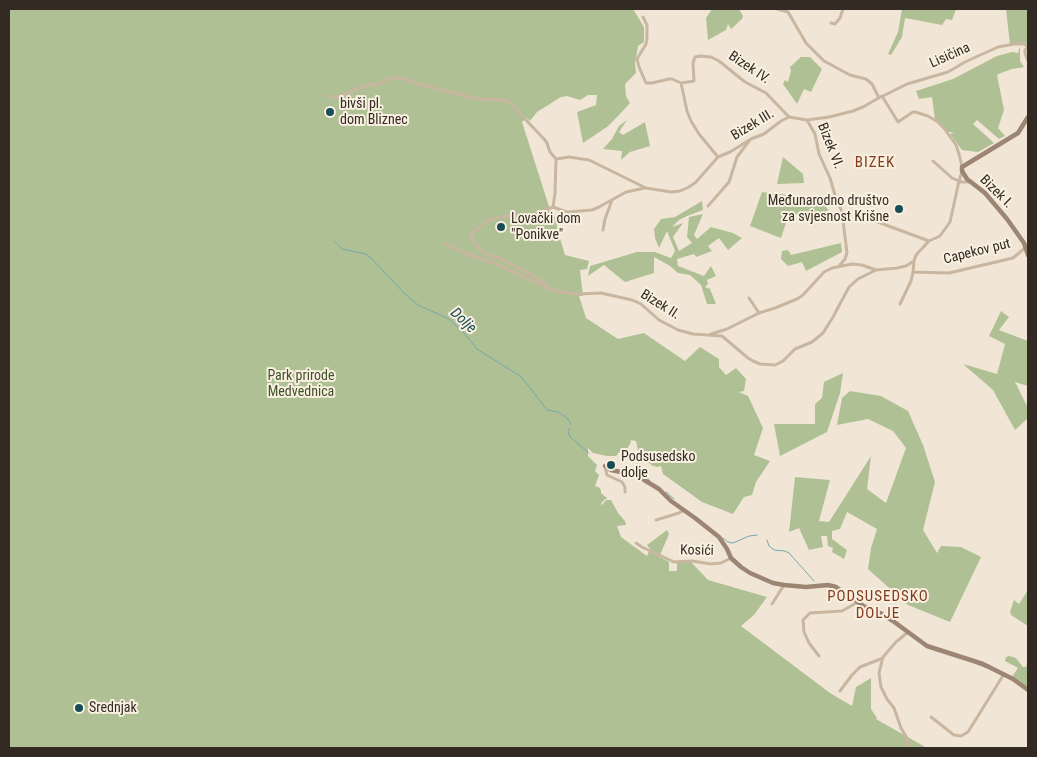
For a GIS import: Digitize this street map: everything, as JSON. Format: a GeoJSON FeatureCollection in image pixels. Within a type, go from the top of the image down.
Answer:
{"type":"FeatureCollection","features":[{"type":"Feature","properties":{"kind":"street"},"geometry":{"type":"LineString","coordinates":[[777,9],[787,10],[806,43],[824,61],[850,75],[866,79],[872,84],[898,122],[913,112],[928,116],[944,128],[960,154],[962,169],[950,222],[940,236],[928,241],[916,255],[911,281],[900,304]]}},
{"type":"Feature","properties":{"kind":"street"},"geometry":{"type":"LineString","coordinates":[[831,23],[835,24],[840,18],[843,9]]}},
{"type":"Feature","properties":{"kind":"street"},"geometry":{"type":"LineString","coordinates":[[643,16],[647,25],[647,38],[646,44],[637,59],[638,68],[646,83],[666,79],[672,79],[681,83],[691,121],[718,157]]}},
{"type":"Feature","properties":{"kind":"street","name":"Lisičina"},"geometry":{"type":"LineString","coordinates":[[880,97],[907,84],[948,72],[998,47],[1024,44],[1028,47]]}},
{"type":"Feature","properties":{"kind":"street"},"geometry":{"type":"LineString","coordinates":[[1028,47],[1024,53],[1028,61]]}},
{"type":"Feature","properties":{"kind":"street","name":"Bizek IV."},"geometry":{"type":"LineString","coordinates":[[681,83],[694,81],[693,63],[695,57],[711,57],[745,82],[766,93],[789,117]]}},
{"type":"Feature","properties":{"kind":"street"},"geometry":{"type":"LineString","coordinates":[[328,95],[336,98],[368,85],[376,85],[391,78],[401,78],[476,99],[504,100],[509,102],[544,138],[550,152],[556,159],[553,207]]}},
{"type":"Feature","properties":{"kind":"street","name":"Bizek III."},"geometry":{"type":"LineString","coordinates":[[556,159],[569,157],[594,162],[646,188],[671,192],[684,190],[696,182],[718,157],[764,134],[777,123],[789,117],[807,120],[829,117],[853,111],[880,97]]}},
{"type":"Feature","properties":{"kind":"street"},"geometry":{"type":"LineString","coordinates":[[962,169],[1018,133],[1028,117]]}},
{"type":"Feature","properties":{"kind":"street","name":"Bizek VI."},"geometry":{"type":"LineString","coordinates":[[807,120],[815,134],[819,154],[831,180],[843,218],[846,253],[845,259],[838,266]]}},
{"type":"Feature","properties":{"kind":"street"},"geometry":{"type":"LineString","coordinates":[[708,206],[729,182],[737,157],[751,139]]}},
{"type":"Feature","properties":{"kind":"street"},"geometry":{"type":"LineString","coordinates":[[933,161],[952,178],[961,182],[970,182]]}},
{"type":"Feature","properties":{"kind":"street","name":"Bizek I."},"geometry":{"type":"LineString","coordinates":[[962,169],[966,179],[985,192],[1026,242],[1025,248],[1028,255]]}},
{"type":"Feature","properties":{"kind":"street"},"geometry":{"type":"LineString","coordinates":[[546,287],[546,284],[530,274],[501,259],[486,254],[472,240],[472,233],[488,220],[506,216],[526,217],[553,207],[567,212],[592,210],[626,192],[646,188]]}},
{"type":"Feature","properties":{"kind":"street"},"geometry":{"type":"LineString","coordinates":[[603,230],[612,200]]}},
{"type":"Feature","properties":{"kind":"street"},"geometry":{"type":"LineString","coordinates":[[875,222],[928,241]]}},
{"type":"Feature","properties":{"kind":"street","name":"Bizek II."},"geometry":{"type":"LineString","coordinates":[[445,244],[560,292],[578,294],[601,293],[641,304],[659,320],[678,330],[692,334],[722,336],[753,361],[760,364],[776,365],[783,362],[798,347],[817,338],[827,327],[849,287],[858,278],[876,270],[906,266],[914,260]]}},
{"type":"Feature","properties":{"kind":"street","name":"Capekov put"},"geometry":{"type":"LineString","coordinates":[[913,272],[949,273],[1013,258],[1025,248]]}},
{"type":"Feature","properties":{"kind":"street"},"geometry":{"type":"LineString","coordinates":[[708,335],[727,329],[759,313],[797,299],[824,272],[832,268],[858,264],[876,270]]}},
{"type":"Feature","properties":{"kind":"street"},"geometry":{"type":"LineString","coordinates":[[749,298],[759,313]]}},
{"type":"Feature","properties":{"kind":"street"},"geometry":{"type":"LineString","coordinates":[[605,466],[605,472],[608,476],[624,484],[625,492]]}},
{"type":"Feature","properties":{"kind":"street"},"geometry":{"type":"LineString","coordinates":[[605,466],[611,470],[636,475],[659,489],[671,501],[719,537],[727,549],[730,558],[750,573],[773,583],[784,585],[806,587],[828,585],[836,587],[865,607],[880,613],[928,646],[983,664],[1004,674],[1028,690]]}},
{"type":"Feature","properties":{"kind":"street"},"geometry":{"type":"LineString","coordinates":[[656,520],[679,514],[684,510]]}},
{"type":"Feature","properties":{"kind":"street","name":"Kosići"},"geometry":{"type":"LineString","coordinates":[[636,543],[674,562],[692,561],[711,564],[721,563],[730,558]]}},
{"type":"Feature","properties":{"kind":"street"},"geometry":{"type":"LineString","coordinates":[[772,604],[784,585]]}},
{"type":"Feature","properties":{"kind":"street"},"geometry":{"type":"LineString","coordinates":[[819,656],[804,632],[803,620],[810,613],[842,611],[858,602]]}},
{"type":"Feature","properties":{"kind":"street"},"geometry":{"type":"LineString","coordinates":[[840,692],[860,667],[883,657],[908,632]]}},
{"type":"Feature","properties":{"kind":"street"},"geometry":{"type":"LineString","coordinates":[[883,657],[879,673],[881,687],[886,699],[894,708],[901,728],[908,740],[908,746],[905,748]]}},
{"type":"Feature","properties":{"kind":"street"},"geometry":{"type":"LineString","coordinates":[[931,717],[954,735],[961,736],[968,732],[1004,674]]}},
{"type":"Feature","properties":{"kind":"green space","name":"Park prirode Medvednica"},"geometry":{"type":"Polygon","coordinates":[[[9,9],[633,9],[644,27],[644,42],[638,46],[635,64],[636,73],[625,84],[626,96],[630,103],[619,115],[607,127],[583,143],[577,112],[596,105],[597,95],[588,95],[580,100],[567,96],[561,97],[537,112],[530,121],[527,118],[522,122],[552,216],[556,217],[557,228],[565,255],[589,261],[587,269],[580,270],[583,296],[579,296],[586,318],[618,339],[644,333],[685,361],[700,347],[719,359],[719,367],[726,375],[736,368],[746,379],[744,391],[739,392],[748,396],[763,428],[754,455],[770,461],[756,482],[752,495],[744,497],[733,514],[702,502],[663,474],[661,466],[657,467],[640,460],[636,441],[631,440],[626,451],[620,451],[616,456],[593,453],[588,448],[588,456],[597,465],[595,471],[599,475],[595,486],[600,488],[601,493],[607,498],[601,504],[606,500],[611,500],[625,521],[626,525],[617,526],[621,537],[647,556],[649,551],[669,562],[669,571],[677,571],[677,563],[691,562],[708,580],[767,597],[754,615],[741,626],[830,693],[852,706],[856,687],[871,678],[871,709],[876,719],[927,748],[9,748],[9,9]]]}},
{"type":"Feature","properties":{"kind":"green space"},"geometry":{"type":"Polygon","coordinates":[[[712,9],[739,9],[743,16],[731,29],[728,24],[726,30],[708,40],[706,18],[712,9]]]}},
{"type":"Feature","properties":{"kind":"green space"},"geometry":{"type":"Polygon","coordinates":[[[902,9],[956,9],[952,20],[946,19],[942,25],[905,18],[902,37],[891,55],[888,54],[898,32],[902,9]]]}},
{"type":"Feature","properties":{"kind":"green space"},"geometry":{"type":"Polygon","coordinates":[[[1006,9],[1028,9],[1028,44],[1010,45],[1006,9]]]}},
{"type":"Feature","properties":{"kind":"green space"},"geometry":{"type":"Polygon","coordinates":[[[1020,46],[1020,61],[1024,67],[997,75],[1004,110],[998,128],[1005,136],[999,139],[977,120],[973,124],[994,143],[978,152],[962,150],[950,134],[954,133],[945,131],[935,120],[932,97],[919,99],[916,91],[953,79],[997,56],[1012,52],[1018,53],[1020,46]]]}},
{"type":"Feature","properties":{"kind":"green space"},"geometry":{"type":"Polygon","coordinates":[[[801,57],[810,57],[822,69],[811,92],[804,89],[797,104],[783,84],[785,80],[788,82],[791,71],[790,67],[801,57]]]}},
{"type":"Feature","properties":{"kind":"green space"},"geometry":{"type":"Polygon","coordinates":[[[627,120],[619,132],[623,135],[645,122],[650,146],[630,152],[621,160],[622,151],[603,149],[612,139],[619,126],[627,120]]]}},
{"type":"Feature","properties":{"kind":"green space"},"geometry":{"type":"Polygon","coordinates":[[[783,157],[803,174],[804,183],[777,184],[783,157]]]}},
{"type":"Feature","properties":{"kind":"green space"},"geometry":{"type":"Polygon","coordinates":[[[762,192],[822,199],[833,219],[812,223],[790,211],[781,238],[750,226],[762,192]]]}},
{"type":"Feature","properties":{"kind":"green space"},"geometry":{"type":"Polygon","coordinates":[[[702,201],[703,210],[679,220],[672,227],[683,223],[673,237],[679,251],[692,243],[687,237],[689,217],[703,214],[694,235],[697,239],[711,227],[733,233],[742,238],[728,250],[719,238],[708,246],[712,251],[696,257],[694,254],[677,259],[678,266],[704,276],[711,266],[716,276],[707,280],[708,284],[705,287],[710,289],[716,304],[707,304],[701,285],[690,275],[678,273],[654,257],[654,273],[625,282],[604,265],[588,276],[590,266],[637,252],[655,252],[671,258],[675,251],[667,231],[659,248],[654,229],[661,219],[675,217],[702,201]]]}},
{"type":"Feature","properties":{"kind":"green space"},"geometry":{"type":"Polygon","coordinates":[[[841,243],[842,252],[806,271],[802,262],[788,266],[781,259],[782,251],[788,250],[791,255],[841,243]]]}},
{"type":"Feature","properties":{"kind":"green space"},"geometry":{"type":"Polygon","coordinates":[[[1001,311],[1009,317],[999,330],[1028,341],[1028,386],[1015,382],[1028,408],[1028,418],[1015,430],[993,390],[963,364],[997,374],[1005,344],[989,336],[1001,311]]]}},
{"type":"Feature","properties":{"kind":"green space"},"geometry":{"type":"Polygon","coordinates":[[[843,373],[840,393],[827,432],[780,456],[774,424],[815,424],[815,404],[822,398],[824,382],[843,373]]]}},
{"type":"Feature","properties":{"kind":"green space"},"geometry":{"type":"Polygon","coordinates":[[[850,391],[881,396],[908,411],[923,445],[935,482],[923,530],[937,553],[941,546],[961,547],[981,557],[950,622],[908,605],[868,569],[871,548],[877,529],[847,512],[840,529],[832,531],[832,539],[847,550],[844,559],[832,552],[833,548],[828,546],[827,536],[821,536],[823,547],[809,550],[799,528],[789,532],[795,477],[830,480],[819,521],[829,522],[871,456],[867,489],[886,503],[906,448],[893,431],[868,419],[837,425],[842,398],[850,391]]]}},
{"type":"Feature","properties":{"kind":"green space"},"geometry":{"type":"Polygon","coordinates":[[[667,530],[669,534],[660,555],[647,545],[667,530]]]}},
{"type":"Feature","properties":{"kind":"green space"},"geometry":{"type":"Polygon","coordinates":[[[1028,590],[1028,626],[1011,615],[1010,612],[1014,600],[1019,604],[1028,590]]]}},
{"type":"Feature","properties":{"kind":"green space"},"geometry":{"type":"Polygon","coordinates":[[[1006,657],[1016,658],[1023,667],[1026,667],[1028,661],[1028,688],[1012,677],[1018,668],[1005,661],[1006,657]]]}},
{"type":"Feature","properties":{"kind":"waterway","name":"Dolje"},"geometry":{"type":"LineString","coordinates":[[334,241],[342,249],[366,254],[418,305],[449,319],[477,349],[520,376],[547,410],[558,412],[568,419],[571,425]]}},
{"type":"Feature","properties":{"kind":"waterway","name":"Dolje"},"geometry":{"type":"LineString","coordinates":[[570,428],[568,432],[570,437],[589,453]]}},
{"type":"Feature","properties":{"kind":"waterway","name":"Dolje"},"geometry":{"type":"LineString","coordinates":[[629,471],[640,472],[650,481]]}},
{"type":"Feature","properties":{"kind":"waterway","name":"Dolje"},"geometry":{"type":"LineString","coordinates":[[666,492],[674,499]]}},
{"type":"Feature","properties":{"kind":"waterway","name":"Dolje"},"geometry":{"type":"LineString","coordinates":[[723,538],[733,543],[749,536],[757,535]]}},
{"type":"Feature","properties":{"kind":"waterway","name":"Dolje"},"geometry":{"type":"LineString","coordinates":[[767,540],[769,546],[774,550],[789,553],[814,581]]}},
{"type":"Feature","properties":{"kind":"waterway","name":"Dolje"},"geometry":{"type":"LineString","coordinates":[[977,664],[987,668]]}},
{"type":"Feature","properties":{"kind":"place","name":"bivši pl. dom Bliznec"},"geometry":{"type":"Point","coordinates":[330,112]}},
{"type":"Feature","properties":{"kind":"place","name":"Međunarodno društvo za svjesnost Krišne"},"geometry":{"type":"Point","coordinates":[899,209]}},
{"type":"Feature","properties":{"kind":"place","name":"Lovački dom \"Ponikve\""},"geometry":{"type":"Point","coordinates":[501,227]}},
{"type":"Feature","properties":{"kind":"place","name":"Podsusedsko dolje"},"geometry":{"type":"Point","coordinates":[611,465]}},
{"type":"Feature","properties":{"kind":"place","name":"Srednjak"},"geometry":{"type":"Point","coordinates":[79,708]}},
{"type":"Feature","properties":{"kind":"district","name":"BIZEK"},"geometry":{"type":"Point","coordinates":[875,163]}},
{"type":"Feature","properties":{"kind":"district","name":"PODSUSEDSKO DOLJE"},"geometry":{"type":"Point","coordinates":[878,606]}}]}
